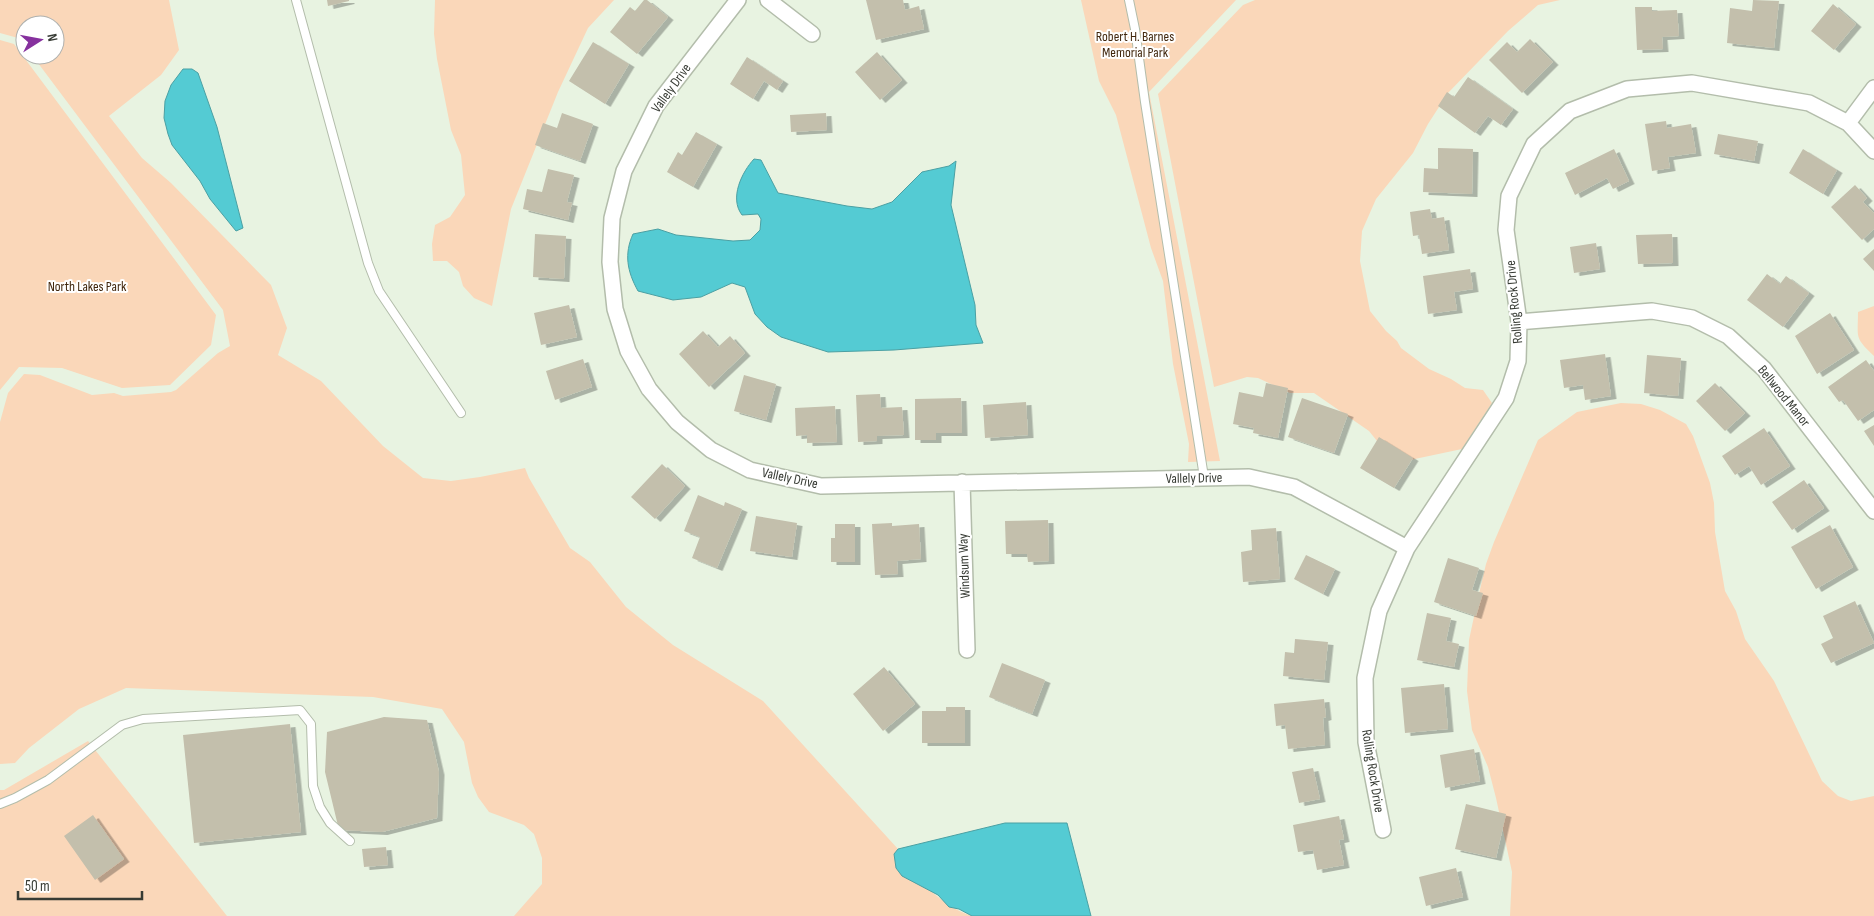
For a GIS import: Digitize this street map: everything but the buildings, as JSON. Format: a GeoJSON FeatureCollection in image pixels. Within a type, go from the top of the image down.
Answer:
{"type":"FeatureCollection","features":[{"type":"Feature","properties":{"kind":"street","name":"Vallely Drive"},"geometry":{"type":"LineString","coordinates":[[738,0],[656,106],[624,171],[612,218],[610,262],[615,309],[628,351],[649,389],[677,422],[711,450],[750,470],[821,486],[1249,476],[1294,487],[1407,548]]}},
{"type":"Feature","properties":{"kind":"street"},"geometry":{"type":"LineString","coordinates":[[768,0],[812,34]]}},
{"type":"Feature","properties":{"kind":"street","name":"Rolling Rock Drive"},"geometry":{"type":"LineString","coordinates":[[1383,830],[1366,742],[1365,678],[1379,611],[1407,548],[1506,398],[1518,361],[1519,322],[1506,230],[1509,196],[1534,144],[1570,110],[1627,89],[1692,83],[1809,103],[1848,123],[1874,151]]}},
{"type":"Feature","properties":{"kind":"street"},"geometry":{"type":"LineString","coordinates":[[1848,123],[1874,88]]}},
{"type":"Feature","properties":{"kind":"street","name":"Bellwood Manor"},"geometry":{"type":"LineString","coordinates":[[1519,322],[1652,310],[1692,318],[1728,336],[1764,369],[1874,511]]}},
{"type":"Feature","properties":{"kind":"street","name":"Windsum Way"},"geometry":{"type":"LineString","coordinates":[[962,482],[967,650]]}},
{"type":"Feature","properties":{"kind":"lane"},"geometry":{"type":"LineString","coordinates":[[296,0],[368,263],[379,291],[461,413]]}},
{"type":"Feature","properties":{"kind":"lane"},"geometry":{"type":"LineString","coordinates":[[1129,0],[1204,478]]}},
{"type":"Feature","properties":{"kind":"lane"},"geometry":{"type":"LineString","coordinates":[[0,804],[48,780],[122,725],[143,719],[300,710],[311,724],[314,786],[320,807],[330,823],[350,840]]}},
{"type":"Feature","properties":{"kind":"green space"},"geometry":{"type":"Polygon","coordinates":[[[0,0],[169,0],[179,50],[161,75],[109,116],[142,158],[171,183],[271,285],[287,328],[278,355],[321,381],[383,446],[423,478],[451,481],[525,468],[570,548],[590,562],[626,607],[673,645],[763,701],[898,849],[894,855],[920,882],[950,906],[972,916],[514,916],[542,884],[542,858],[534,834],[524,825],[489,812],[478,797],[472,783],[464,742],[442,709],[373,697],[126,688],[79,709],[29,748],[15,763],[0,764],[0,422],[8,393],[24,374],[40,375],[92,395],[114,393],[123,396],[171,392],[176,390],[218,353],[230,346],[223,310],[39,65],[65,65],[65,15],[15,15],[15,37],[0,33],[0,0]]]}},
{"type":"Feature","properties":{"kind":"green space"},"geometry":{"type":"Polygon","coordinates":[[[435,0],[614,0],[588,28],[558,92],[511,209],[492,306],[474,298],[463,286],[459,272],[447,261],[433,261],[432,244],[435,225],[450,217],[465,195],[461,155],[451,130],[437,59],[434,34],[435,0]]]}},
{"type":"Feature","properties":{"kind":"green space","name":"Robert H. Barnes Memorial Park"},"geometry":{"type":"Polygon","coordinates":[[[1081,0],[1236,0],[1149,92],[1220,461],[1188,462],[1189,444],[1173,364],[1163,281],[1151,248],[1116,115],[1099,81],[1081,0]]]}},
{"type":"Feature","properties":{"kind":"green space"},"geometry":{"type":"Polygon","coordinates":[[[1255,0],[1560,0],[1538,5],[1508,31],[1448,93],[1428,124],[1413,153],[1376,199],[1362,231],[1360,261],[1370,311],[1401,348],[1429,369],[1465,388],[1483,390],[1492,403],[1462,449],[1410,460],[1377,441],[1369,431],[1314,393],[1290,393],[1258,378],[1247,377],[1214,387],[1158,94],[1243,5],[1255,0]]]}},
{"type":"Feature","properties":{"kind":"green space","name":"North Lakes Park"},"geometry":{"type":"Polygon","coordinates":[[[0,40],[14,44],[15,65],[30,65],[216,315],[211,345],[170,385],[122,388],[62,368],[19,367],[0,390],[0,40]]]}},
{"type":"Feature","properties":{"kind":"green space"},"geometry":{"type":"Polygon","coordinates":[[[1874,306],[1874,356],[1858,337],[1858,312],[1874,306]]]}},
{"type":"Feature","properties":{"kind":"green space"},"geometry":{"type":"Polygon","coordinates":[[[1621,403],[1641,404],[1660,410],[1686,424],[1693,436],[1710,483],[1714,503],[1715,532],[1725,591],[1736,611],[1745,639],[1774,681],[1822,781],[1838,796],[1851,801],[1874,796],[1874,916],[1510,916],[1512,872],[1488,767],[1472,730],[1467,691],[1469,640],[1478,598],[1486,564],[1494,542],[1538,440],[1577,412],[1621,403]]]}},
{"type":"Feature","properties":{"kind":"green space"},"geometry":{"type":"Polygon","coordinates":[[[88,741],[227,916],[0,916],[0,790],[4,790],[88,741]]]}},
{"type":"Feature","properties":{"kind":"water"},"geometry":{"type":"Polygon","coordinates":[[[183,69],[192,69],[198,73],[217,127],[243,228],[236,231],[210,199],[200,181],[172,145],[168,134],[164,118],[165,101],[171,85],[183,69]]]}},
{"type":"Feature","properties":{"kind":"water"},"geometry":{"type":"Polygon","coordinates":[[[754,159],[761,160],[778,193],[872,209],[892,202],[922,172],[949,166],[956,161],[951,205],[975,305],[976,325],[983,343],[894,350],[828,352],[781,337],[767,327],[755,314],[745,287],[732,283],[701,297],[673,300],[638,291],[631,276],[628,262],[628,249],[633,234],[658,229],[676,235],[733,241],[750,240],[760,230],[761,219],[758,214],[742,215],[737,201],[737,193],[742,178],[754,159]]]}},
{"type":"Feature","properties":{"kind":"water"},"geometry":{"type":"Polygon","coordinates":[[[1005,823],[1067,823],[1091,916],[972,916],[959,909],[949,907],[938,895],[902,876],[896,868],[894,854],[898,849],[1005,823]]]}}]}
